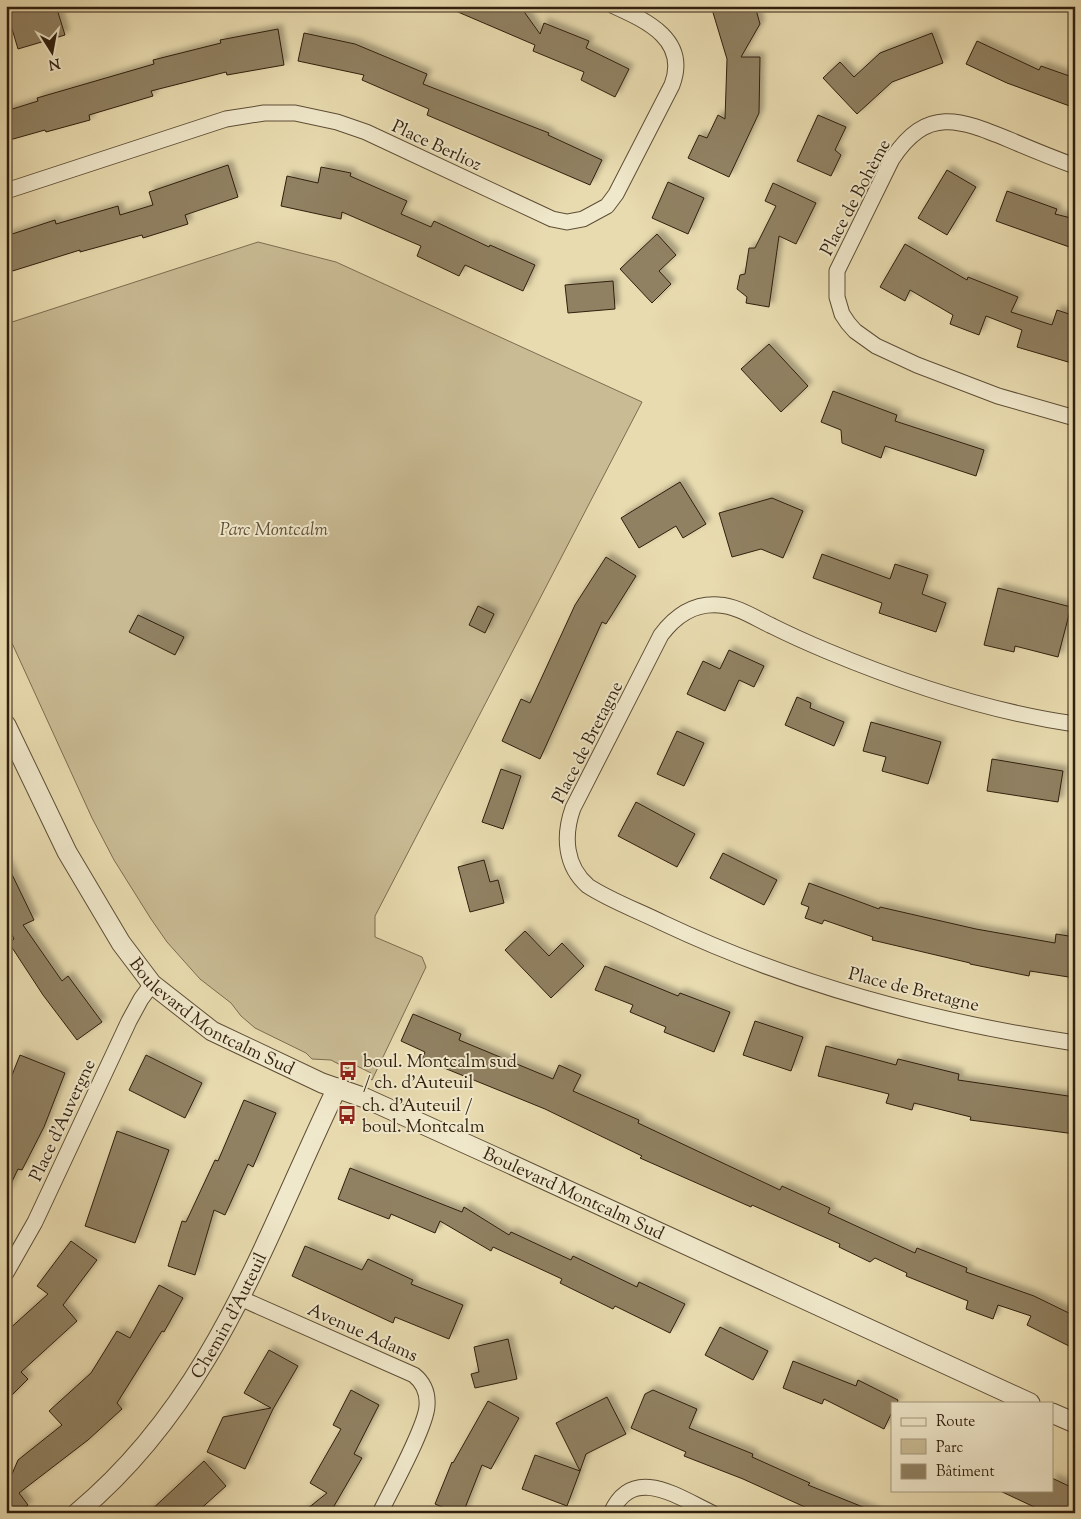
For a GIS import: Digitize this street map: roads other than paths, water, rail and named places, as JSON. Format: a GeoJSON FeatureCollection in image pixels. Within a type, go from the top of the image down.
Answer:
{"type":"FeatureCollection","features":[{"type":"Feature","properties":{"kind":"street","name":"Place Berlioz"},"geometry":{"type":"LineString","coordinates":[[6,191],[226,119],[279,112],[308,115],[366,132],[552,219],[567,222],[583,219],[600,211],[616,194],[672,85],[676,69],[674,52],[664,37],[640,18],[614,6]]}},
{"type":"Feature","properties":{"kind":"street","name":"Place de Bohème"},"geometry":{"type":"LineString","coordinates":[[1075,166],[968,123],[941,121],[921,129],[900,146],[892,159],[842,258],[835,280],[842,314],[855,331],[876,346],[963,384],[1075,418]]}},
{"type":"Feature","properties":{"kind":"street","name":"Place de Bretagne"},"geometry":{"type":"LineString","coordinates":[[1075,724],[1006,710],[921,686],[827,651],[728,606],[698,606],[679,615],[661,635],[573,808],[566,832],[571,862],[580,878],[588,886],[716,946],[803,979],[904,1008],[1000,1030],[1075,1043]]}},
{"type":"Feature","properties":{"kind":"street","name":"Boulevard Montcalm Sud"},"geometry":{"type":"LineString","coordinates":[[6,725],[80,877],[121,943],[152,984],[212,1031],[249,1050],[513,1165],[1028,1402]]}},
{"type":"Feature","properties":{"kind":"street","name":"Place d'Auvergne"},"geometry":{"type":"LineString","coordinates":[[6,1273],[35,1222],[140,999],[152,984]]}},
{"type":"Feature","properties":{"kind":"street","name":"Chemin d'Auteuil"},"geometry":{"type":"LineString","coordinates":[[77,1513],[134,1458],[162,1426],[205,1363],[240,1298],[337,1088]]}},
{"type":"Feature","properties":{"kind":"street","name":"Avenue Adams"},"geometry":{"type":"LineString","coordinates":[[240,1298],[406,1371],[420,1380],[425,1388],[427,1408],[421,1426],[380,1513]]}},
{"type":"Feature","properties":{"kind":"street"},"geometry":{"type":"LineString","coordinates":[[1054,1414],[1075,1423]]}},
{"type":"Feature","properties":{"kind":"street"},"geometry":{"type":"LineString","coordinates":[[611,1513],[623,1494],[634,1488],[646,1486],[663,1490],[712,1513]]}},
{"type":"Feature","properties":{"kind":"place","name":"boul. Montcalm sud / ch. d'Auteuil"},"geometry":{"type":"Point","coordinates":[348,1071]}},
{"type":"Feature","properties":{"kind":"place","name":"ch. d'Auteuil / boul. Montcalm"},"geometry":{"type":"Point","coordinates":[347,1115]}},
{"type":"Feature","properties":{"kind":"park label","name":"Parc Montcalm"},"geometry":{"type":"Point","coordinates":[274,529]}}]}
